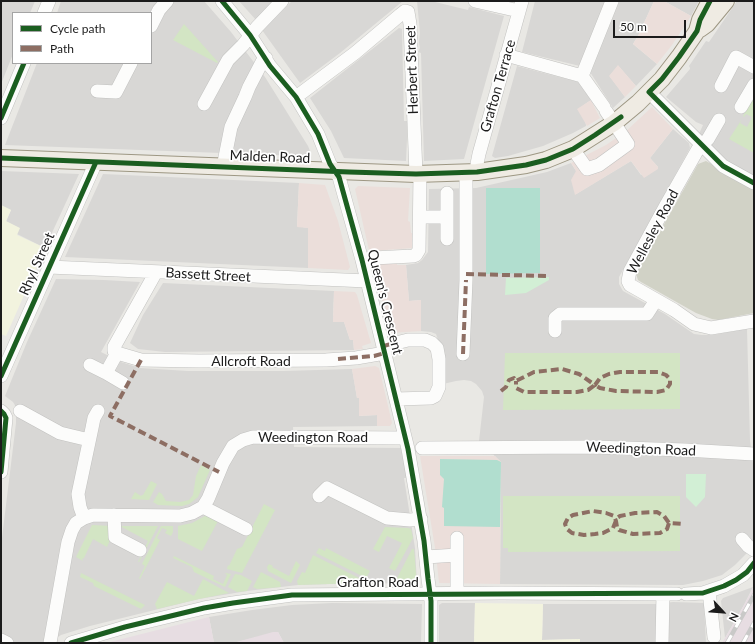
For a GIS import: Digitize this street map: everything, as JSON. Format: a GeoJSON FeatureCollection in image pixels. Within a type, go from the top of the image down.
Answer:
{"type":"FeatureCollection","features":[{"type":"Feature","properties":{"kind":"main road","name":"Malden Road"},"geometry":{"type":"LineString","coordinates":[[1,158],[418,174],[472,172],[526,165],[546,160],[573,149],[608,113],[649,92],[662,79],[697,31],[700,20],[710,1]]}},
{"type":"Feature","properties":{"kind":"main road","name":"Malden Road"},"geometry":{"type":"LineString","coordinates":[[697,31],[707,24],[726,1]]}},
{"type":"Feature","properties":{"kind":"street"},"geometry":{"type":"LineString","coordinates":[[44,12],[49,1]]}},
{"type":"Feature","properties":{"kind":"street"},"geometry":{"type":"LineString","coordinates":[[152,24],[159,10],[166,1]]}},
{"type":"Feature","properties":{"kind":"street","name":"Queen's Crescent"},"geometry":{"type":"LineString","coordinates":[[222,1],[250,35],[270,66],[296,97],[318,134],[330,164],[336,171],[362,260],[396,399],[413,446],[430,594],[431,643]]}},
{"type":"Feature","properties":{"kind":"street"},"geometry":{"type":"LineString","coordinates":[[204,104],[228,60],[282,1]]}},
{"type":"Feature","properties":{"kind":"street"},"geometry":{"type":"LineString","coordinates":[[475,1],[520,6]]}},
{"type":"Feature","properties":{"kind":"street"},"geometry":{"type":"LineString","coordinates":[[582,76],[612,1]]}},
{"type":"Feature","properties":{"kind":"street","name":"Grafton Terrace"},"geometry":{"type":"LineString","coordinates":[[464,354],[466,280],[472,172],[478,159],[520,6]]}},
{"type":"Feature","properties":{"kind":"street","name":"Herbert Street"},"geometry":{"type":"LineString","coordinates":[[296,97],[355,53],[400,15],[408,12],[410,24],[418,174]]}},
{"type":"Feature","properties":{"kind":"street"},"geometry":{"type":"LineString","coordinates":[[506,55],[582,76],[628,144],[611,157],[599,164],[587,168],[573,149]]}},
{"type":"Feature","properties":{"kind":"street"},"geometry":{"type":"LineString","coordinates":[[721,86],[736,57],[754,67]]}},
{"type":"Feature","properties":{"kind":"street"},"geometry":{"type":"LineString","coordinates":[[223,167],[231,127],[249,87],[262,62],[266,58]]}},
{"type":"Feature","properties":{"kind":"street"},"geometry":{"type":"LineString","coordinates":[[1,118],[24,64]]}},
{"type":"Feature","properties":{"kind":"street"},"geometry":{"type":"LineString","coordinates":[[97,90],[116,92],[130,64]]}},
{"type":"Feature","properties":{"kind":"street"},"geometry":{"type":"LineString","coordinates":[[741,107],[754,85]]}},
{"type":"Feature","properties":{"kind":"street"},"geometry":{"type":"LineString","coordinates":[[649,92],[722,166],[754,184]]}},
{"type":"Feature","properties":{"kind":"street","name":"Wellesley Road"},"geometry":{"type":"LineString","coordinates":[[719,120],[708,139],[698,149],[665,207],[628,278],[630,285],[674,310],[694,324],[711,328],[754,321]]}},
{"type":"Feature","properties":{"kind":"street","name":"Rhyl Street"},"geometry":{"type":"LineString","coordinates":[[1,376],[96,162]]}},
{"type":"Feature","properties":{"kind":"street"},"geometry":{"type":"LineString","coordinates":[[362,260],[407,257],[416,254],[420,247],[418,174]]}},
{"type":"Feature","properties":{"kind":"street"},"geometry":{"type":"LineString","coordinates":[[447,193],[447,238]]}},
{"type":"Feature","properties":{"kind":"street"},"geometry":{"type":"LineString","coordinates":[[420,217],[447,217]]}},
{"type":"Feature","properties":{"kind":"street","name":"Bassett Street"},"geometry":{"type":"LineString","coordinates":[[49,267],[367,281]]}},
{"type":"Feature","properties":{"kind":"street"},"geometry":{"type":"LineString","coordinates":[[106,373],[117,353],[114,351],[114,347],[156,272]]}},
{"type":"Feature","properties":{"kind":"street"},"geometry":{"type":"LineString","coordinates":[[554,326],[557,315],[562,313],[646,314],[656,300]]}},
{"type":"Feature","properties":{"kind":"street"},"geometry":{"type":"LineString","coordinates":[[384,350],[397,342],[420,339],[432,342],[437,348],[440,376],[436,396],[431,398],[396,399]]}},
{"type":"Feature","properties":{"kind":"street","name":"Allcroft Road"},"geometry":{"type":"LineString","coordinates":[[117,353],[141,360],[263,361],[362,358],[384,350]]}},
{"type":"Feature","properties":{"kind":"street"},"geometry":{"type":"LineString","coordinates":[[90,365],[123,383]]}},
{"type":"Feature","properties":{"kind":"street"},"geometry":{"type":"LineString","coordinates":[[84,518],[80,507],[78,494],[94,418],[98,411]]}},
{"type":"Feature","properties":{"kind":"street"},"geometry":{"type":"LineString","coordinates":[[20,412],[60,432],[89,440]]}},
{"type":"Feature","properties":{"kind":"street"},"geometry":{"type":"LineString","coordinates":[[1,472],[4,415]]}},
{"type":"Feature","properties":{"kind":"street","name":"Weedington Road"},"geometry":{"type":"LineString","coordinates":[[203,507],[228,453],[234,446],[243,440],[253,437],[413,446],[684,450],[754,454]]}},
{"type":"Feature","properties":{"kind":"street"},"geometry":{"type":"LineString","coordinates":[[319,496],[327,488],[387,518],[410,520],[421,519]]}},
{"type":"Feature","properties":{"kind":"street"},"geometry":{"type":"LineString","coordinates":[[50,643],[68,542],[76,523],[84,518],[93,515],[180,516],[192,513],[203,507],[246,529]]}},
{"type":"Feature","properties":{"kind":"street"},"geometry":{"type":"LineString","coordinates":[[114,515],[115,537],[140,550]]}},
{"type":"Feature","properties":{"kind":"street"},"geometry":{"type":"LineString","coordinates":[[457,538],[457,594]]}},
{"type":"Feature","properties":{"kind":"street"},"geometry":{"type":"LineString","coordinates":[[742,538],[748,546],[754,550]]}},
{"type":"Feature","properties":{"kind":"street"},"geometry":{"type":"LineString","coordinates":[[426,557],[457,555]]}},
{"type":"Feature","properties":{"kind":"street","name":"Grafton Road"},"geometry":{"type":"LineString","coordinates":[[71,643],[125,627],[204,608],[304,594],[682,594],[709,592],[736,580],[747,572],[754,563]]}},
{"type":"Feature","properties":{"kind":"street"},"geometry":{"type":"LineString","coordinates":[[709,592],[714,637]]}},
{"type":"Feature","properties":{"kind":"street"},"geometry":{"type":"LineString","coordinates":[[662,643],[663,594]]}},
{"type":"Feature","properties":{"kind":"street"},"geometry":{"type":"LineString","coordinates":[[1,640],[7,643]]}},
{"type":"Feature","properties":{"kind":"shaded area"},"geometry":{"type":"Polygon","coordinates":[[[1,1],[35,1],[30,12],[12,12],[12,56],[1,84],[1,1]]]}},
{"type":"Feature","properties":{"kind":"shaded area"},"geometry":{"type":"Polygon","coordinates":[[[61,1],[204,1],[231,32],[265,77],[308,146],[310,151],[309,154],[307,156],[303,156],[5,145],[37,64],[152,64],[152,12],[57,12],[61,1]]]}},
{"type":"Feature","properties":{"kind":"shaded area"},"geometry":{"type":"Polygon","coordinates":[[[239,1],[274,1],[256,20],[239,1]]]}},
{"type":"Feature","properties":{"kind":"shaded area"},"geometry":{"type":"Polygon","coordinates":[[[292,1],[403,1],[340,53],[300,83],[262,30],[292,1]]]}},
{"type":"Feature","properties":{"kind":"shaded area"},"geometry":{"type":"Polygon","coordinates":[[[417,1],[431,1],[468,10],[469,7],[504,16],[464,159],[424,161],[421,53],[418,52],[420,48],[420,33],[417,1]]]}},
{"type":"Feature","properties":{"kind":"shaded area"},"geometry":{"type":"Polygon","coordinates":[[[535,1],[606,1],[580,66],[522,52],[535,1]]]}},
{"type":"Feature","properties":{"kind":"shaded area"},"geometry":{"type":"Polygon","coordinates":[[[619,1],[654,1],[633,44],[657,64],[636,86],[618,66],[610,76],[625,97],[613,108],[590,72],[619,1]]]}},
{"type":"Feature","properties":{"kind":"shaded area"},"geometry":{"type":"Polygon","coordinates":[[[654,1],[664,1],[691,16],[672,45],[657,64],[633,44],[654,1]]]}},
{"type":"Feature","properties":{"kind":"shaded area"},"geometry":{"type":"Polygon","coordinates":[[[664,1],[699,1],[691,16],[664,1]]]}},
{"type":"Feature","properties":{"kind":"shaded area"},"geometry":{"type":"Polygon","coordinates":[[[737,1],[754,1],[754,179],[734,168],[699,134],[703,125],[696,122],[666,97],[690,69],[689,66],[706,41],[709,42],[737,1]]]}},
{"type":"Feature","properties":{"kind":"shaded area"},"geometry":{"type":"Polygon","coordinates":[[[399,28],[402,29],[404,121],[407,121],[406,161],[344,158],[331,131],[310,98],[399,28]]]}},
{"type":"Feature","properties":{"kind":"shaded area"},"geometry":{"type":"Polygon","coordinates":[[[618,65],[636,86],[625,97],[609,76],[618,65]]]}},
{"type":"Feature","properties":{"kind":"shaded area"},"geometry":{"type":"Polygon","coordinates":[[[517,66],[578,82],[591,100],[584,105],[586,126],[543,146],[508,156],[495,158],[492,156],[517,66]]]}},
{"type":"Feature","properties":{"kind":"shaded area"},"geometry":{"type":"Polygon","coordinates":[[[591,100],[600,118],[587,126],[577,109],[591,100]]]}},
{"type":"Feature","properties":{"kind":"shaded area"},"geometry":{"type":"Polygon","coordinates":[[[652,107],[673,129],[650,158],[658,169],[644,178],[631,161],[575,195],[571,180],[576,171],[571,163],[606,145],[625,132],[652,107]]]}},
{"type":"Feature","properties":{"kind":"shaded area"},"geometry":{"type":"Polygon","coordinates":[[[673,129],[689,143],[690,148],[619,277],[619,284],[623,291],[665,314],[694,334],[713,335],[747,329],[750,441],[754,471],[754,546],[735,565],[722,575],[683,585],[500,584],[501,462],[479,441],[484,397],[482,391],[471,381],[464,380],[443,384],[440,345],[436,334],[421,331],[421,300],[409,301],[406,265],[418,263],[428,252],[429,189],[476,188],[547,172],[571,163],[576,171],[576,194],[631,161],[641,175],[658,167],[650,158],[673,129]]]}},
{"type":"Feature","properties":{"kind":"shaded area"},"geometry":{"type":"Polygon","coordinates":[[[706,161],[754,188],[754,313],[718,320],[696,313],[641,282],[638,280],[636,274],[698,164],[706,161]]]}},
{"type":"Feature","properties":{"kind":"shaded area"},"geometry":{"type":"Polygon","coordinates":[[[1,171],[79,174],[45,248],[17,234],[6,222],[11,210],[1,205],[1,171]]]}},
{"type":"Feature","properties":{"kind":"shaded area"},"geometry":{"type":"Polygon","coordinates":[[[103,174],[299,183],[297,226],[308,228],[308,268],[65,257],[103,174]]]}},
{"type":"Feature","properties":{"kind":"shaded area"},"geometry":{"type":"Polygon","coordinates":[[[299,183],[325,185],[338,221],[350,267],[348,270],[308,268],[308,228],[297,227],[299,183]]]}},
{"type":"Feature","properties":{"kind":"shaded area"},"geometry":{"type":"Polygon","coordinates":[[[358,186],[410,188],[408,221],[410,222],[413,248],[369,250],[355,189],[358,186]]]}},
{"type":"Feature","properties":{"kind":"shaded area"},"geometry":{"type":"Polygon","coordinates":[[[486,188],[540,188],[540,273],[486,274],[486,188]]]}},
{"type":"Feature","properties":{"kind":"shaded area"},"geometry":{"type":"Polygon","coordinates":[[[1,205],[11,210],[6,221],[20,228],[17,235],[45,248],[6,336],[1,334],[1,205]]]}},
{"type":"Feature","properties":{"kind":"shaded area"},"geometry":{"type":"Polygon","coordinates":[[[376,263],[397,263],[397,265],[406,265],[409,301],[421,300],[421,331],[390,333],[378,284],[376,285],[372,269],[376,263]]]}},
{"type":"Feature","properties":{"kind":"shaded area"},"geometry":{"type":"Polygon","coordinates":[[[549,277],[549,280],[526,293],[505,295],[506,278],[549,277]]]}},
{"type":"Feature","properties":{"kind":"shaded area"},"geometry":{"type":"Polygon","coordinates":[[[56,279],[140,282],[101,352],[121,362],[140,368],[188,371],[352,369],[357,398],[359,398],[359,416],[377,415],[377,426],[293,427],[294,447],[401,448],[407,478],[404,478],[415,548],[417,584],[363,583],[298,585],[247,591],[199,599],[90,626],[61,635],[49,643],[1,643],[1,546],[16,423],[16,407],[13,402],[5,396],[27,342],[56,279]]]}},
{"type":"Feature","properties":{"kind":"shaded area"},"geometry":{"type":"Polygon","coordinates":[[[163,283],[334,291],[333,322],[344,322],[350,340],[353,339],[354,350],[165,352],[138,349],[130,343],[143,315],[163,283]]]}},
{"type":"Feature","properties":{"kind":"shaded area"},"geometry":{"type":"Polygon","coordinates":[[[334,291],[355,292],[357,295],[371,343],[362,346],[363,349],[354,350],[353,340],[350,340],[344,322],[333,322],[334,291]]]}},
{"type":"Feature","properties":{"kind":"shaded area"},"geometry":{"type":"Polygon","coordinates":[[[375,366],[379,368],[392,423],[390,426],[377,426],[377,415],[359,416],[359,398],[357,398],[352,369],[375,366]]]}},
{"type":"Feature","properties":{"kind":"shaded area"},"geometry":{"type":"Polygon","coordinates":[[[420,456],[495,456],[501,462],[500,584],[439,583],[436,554],[420,456]]]}},
{"type":"Feature","properties":{"kind":"shaded area"},"geometry":{"type":"Polygon","coordinates":[[[440,459],[497,460],[501,462],[500,527],[444,526],[444,508],[442,507],[444,479],[440,475],[440,459]]]}},
{"type":"Feature","properties":{"kind":"shaded area"},"geometry":{"type":"Polygon","coordinates":[[[686,474],[706,474],[705,497],[696,507],[686,497],[686,474]]]}},
{"type":"Feature","properties":{"kind":"shaded area"},"geometry":{"type":"Polygon","coordinates":[[[754,586],[754,643],[722,643],[744,605],[754,586]]]}},
{"type":"Feature","properties":{"kind":"shaded area"},"geometry":{"type":"Polygon","coordinates":[[[753,587],[725,638],[721,601],[723,598],[753,587]]]}},
{"type":"Feature","properties":{"kind":"shaded area"},"geometry":{"type":"Polygon","coordinates":[[[673,602],[704,603],[706,643],[580,643],[580,639],[542,640],[543,604],[656,604],[673,602]]]}},
{"type":"Feature","properties":{"kind":"shaded area"},"geometry":{"type":"Polygon","coordinates":[[[332,603],[422,604],[421,643],[284,643],[278,632],[233,643],[214,643],[209,617],[292,605],[332,603]]]}},
{"type":"Feature","properties":{"kind":"shaded area"},"geometry":{"type":"Polygon","coordinates":[[[442,603],[475,603],[474,643],[439,643],[439,605],[442,603]]]}},
{"type":"Feature","properties":{"kind":"shaded area"},"geometry":{"type":"Polygon","coordinates":[[[475,603],[543,604],[542,640],[580,639],[580,643],[474,643],[475,603]]]}},
{"type":"Feature","properties":{"kind":"shaded area"},"geometry":{"type":"Polygon","coordinates":[[[209,617],[214,643],[106,643],[209,617]]]}},
{"type":"Feature","properties":{"kind":"shaded area"},"geometry":{"type":"Polygon","coordinates":[[[278,632],[284,643],[233,643],[278,632]]]}},
{"type":"Feature","properties":{"kind":"green space"},"geometry":{"type":"Polygon","coordinates":[[[184,24],[218,62],[217,63],[173,40],[184,24]]]}},
{"type":"Feature","properties":{"kind":"green space"},"geometry":{"type":"Polygon","coordinates":[[[754,96],[754,153],[729,139],[742,119],[740,123],[747,127],[752,117],[746,114],[744,117],[743,116],[754,96]]]}},
{"type":"Feature","properties":{"kind":"green space"},"geometry":{"type":"Polygon","coordinates":[[[505,353],[680,353],[680,409],[503,410],[505,353]]]}},
{"type":"Feature","properties":{"kind":"green space"},"geometry":{"type":"Polygon","coordinates":[[[201,465],[210,470],[198,497],[193,501],[182,506],[158,505],[153,502],[159,492],[166,501],[180,502],[189,500],[193,495],[196,476],[201,465]]]}},
{"type":"Feature","properties":{"kind":"green space"},"geometry":{"type":"Polygon","coordinates":[[[151,481],[157,484],[149,500],[131,499],[135,492],[141,496],[143,495],[151,481]]]}},
{"type":"Feature","properties":{"kind":"green space"},"geometry":{"type":"Polygon","coordinates":[[[503,496],[680,496],[680,551],[508,552],[508,548],[503,548],[503,496]]]}},
{"type":"Feature","properties":{"kind":"green space"},"geometry":{"type":"Polygon","coordinates":[[[264,504],[275,510],[242,573],[227,569],[237,549],[242,547],[264,504]]]}},
{"type":"Feature","properties":{"kind":"green space"},"geometry":{"type":"Polygon","coordinates":[[[207,515],[218,521],[202,551],[178,539],[178,526],[192,523],[207,515]]]}},
{"type":"Feature","properties":{"kind":"green space"},"geometry":{"type":"Polygon","coordinates":[[[92,525],[111,526],[112,536],[107,547],[93,539],[84,558],[82,559],[83,561],[76,557],[92,525]]]}},
{"type":"Feature","properties":{"kind":"green space"},"geometry":{"type":"Polygon","coordinates":[[[120,526],[158,526],[139,562],[148,541],[120,526]]]}},
{"type":"Feature","properties":{"kind":"green space"},"geometry":{"type":"Polygon","coordinates":[[[161,526],[173,526],[173,532],[171,536],[165,533],[167,530],[162,528],[157,538],[160,540],[140,579],[139,578],[145,566],[142,564],[161,526]]]}},
{"type":"Feature","properties":{"kind":"green space"},"geometry":{"type":"Polygon","coordinates":[[[385,527],[411,529],[413,538],[395,571],[389,568],[402,543],[387,536],[379,552],[373,549],[385,527]]]}},
{"type":"Feature","properties":{"kind":"green space"},"geometry":{"type":"Polygon","coordinates":[[[319,548],[325,551],[326,548],[370,571],[366,578],[316,553],[319,548]]]}},
{"type":"Feature","properties":{"kind":"green space"},"geometry":{"type":"Polygon","coordinates":[[[412,549],[414,549],[417,584],[394,584],[412,549]]]}},
{"type":"Feature","properties":{"kind":"green space"},"geometry":{"type":"Polygon","coordinates":[[[313,555],[365,581],[363,583],[298,585],[297,581],[302,572],[305,573],[313,555]]]}},
{"type":"Feature","properties":{"kind":"green space"},"geometry":{"type":"Polygon","coordinates":[[[174,556],[214,576],[213,579],[223,584],[227,575],[225,573],[231,574],[225,587],[194,572],[192,567],[173,558],[174,556]]]}},
{"type":"Feature","properties":{"kind":"green space"},"geometry":{"type":"Polygon","coordinates":[[[296,561],[300,565],[291,583],[268,571],[267,567],[269,564],[289,576],[296,561]]]}},
{"type":"Feature","properties":{"kind":"green space"},"geometry":{"type":"Polygon","coordinates":[[[261,572],[280,582],[281,587],[257,589],[253,587],[261,572]]]}},
{"type":"Feature","properties":{"kind":"green space"},"geometry":{"type":"Polygon","coordinates":[[[81,573],[145,605],[141,609],[94,586],[93,583],[80,577],[81,573]]]}},
{"type":"Feature","properties":{"kind":"green space"},"geometry":{"type":"Polygon","coordinates":[[[235,574],[241,575],[252,581],[247,591],[237,592],[228,587],[235,574]]]}},
{"type":"Feature","properties":{"kind":"green space"},"geometry":{"type":"Polygon","coordinates":[[[203,579],[229,593],[157,609],[155,604],[167,582],[194,596],[203,579]]]}},
{"type":"Feature","properties":{"kind":"railway"},"geometry":{"type":"LineString","coordinates":[[727,643],[754,595]]}},
{"type":"Feature","properties":{"kind":"railway"},"geometry":{"type":"LineString","coordinates":[[743,643],[754,623]]}},
{"type":"Feature","properties":{"kind":"marked path"},"geometry":{"type":"LineString","coordinates":[[466,274],[548,276]]}},
{"type":"Feature","properties":{"kind":"marked path"},"geometry":{"type":"LineString","coordinates":[[463,354],[466,280]]}},
{"type":"Feature","properties":{"kind":"marked path"},"geometry":{"type":"LineString","coordinates":[[384,346],[397,342]]}},
{"type":"Feature","properties":{"kind":"marked path"},"geometry":{"type":"LineString","coordinates":[[338,359],[374,356],[385,353]]}},
{"type":"Feature","properties":{"kind":"marked path"},"geometry":{"type":"LineString","coordinates":[[141,360],[110,416],[219,472]]}},
{"type":"Feature","properties":{"kind":"marked path"},"geometry":{"type":"LineString","coordinates":[[501,391],[506,387],[509,380],[514,378],[516,381],[534,372],[562,369],[579,374],[595,385],[600,378],[609,374],[620,372],[658,372],[666,375],[670,379],[670,384],[666,390],[657,392],[616,391],[600,388],[595,385],[588,390],[577,392],[524,392],[516,388],[516,381]]}},
{"type":"Feature","properties":{"kind":"marked path"},"geometry":{"type":"LineString","coordinates":[[669,523],[667,529],[660,533],[633,534],[619,530],[617,527],[616,521],[614,516],[593,511],[573,515],[568,518],[565,524],[567,529],[572,533],[584,535],[603,533],[613,528],[616,521],[617,518],[620,516],[635,513],[657,512],[664,516],[669,523],[683,524]]}},
{"type":"Feature","properties":{"kind":"cycle path"},"geometry":{"type":"LineString","coordinates":[[222,1],[250,35],[270,66],[296,97],[318,134],[330,164],[339,177],[362,260],[408,449],[424,541],[431,601],[431,643]]}},
{"type":"Feature","properties":{"kind":"cycle path"},"geometry":{"type":"LineString","coordinates":[[710,1],[700,20],[697,31],[662,79],[649,92],[723,166],[754,183]]}},
{"type":"Feature","properties":{"kind":"cycle path"},"geometry":{"type":"LineString","coordinates":[[1,118],[24,64]]}},
{"type":"Feature","properties":{"kind":"cycle path"},"geometry":{"type":"LineString","coordinates":[[1,158],[416,174],[477,172],[526,165],[546,160],[573,149],[621,117]]}},
{"type":"Feature","properties":{"kind":"cycle path"},"geometry":{"type":"LineString","coordinates":[[1,376],[96,162]]}},
{"type":"Feature","properties":{"kind":"cycle path"},"geometry":{"type":"LineString","coordinates":[[1,411],[6,418],[1,472]]}},
{"type":"Feature","properties":{"kind":"cycle path"},"geometry":{"type":"LineString","coordinates":[[71,643],[125,627],[204,608],[292,595],[703,593],[736,580],[747,572],[754,563]]}}]}
